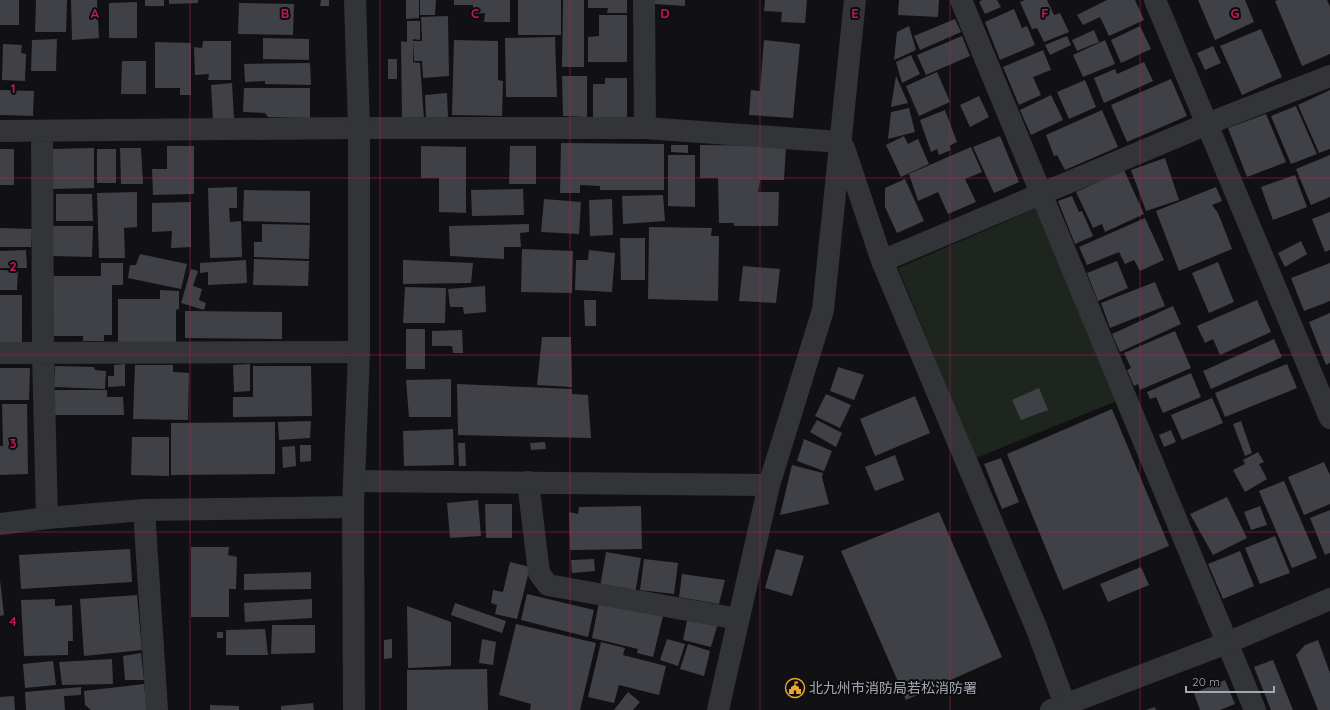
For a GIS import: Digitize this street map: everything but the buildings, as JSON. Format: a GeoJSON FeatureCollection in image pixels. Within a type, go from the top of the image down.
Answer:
{"type":"FeatureCollection","features":[{"type":"Feature","properties":{"kind":"street"},"geometry":{"type":"LineString","coordinates":[[354,710],[353,507],[359,352],[359,128],[356,0]]}},
{"type":"Feature","properties":{"kind":"street"},"geometry":{"type":"LineString","coordinates":[[644,0],[645,128]]}},
{"type":"Feature","properties":{"kind":"street"},"geometry":{"type":"LineString","coordinates":[[718,710],[769,485],[823,310],[855,0]]}},
{"type":"Feature","properties":{"kind":"street"},"geometry":{"type":"LineString","coordinates":[[961,0],[1255,710]]}},
{"type":"Feature","properties":{"kind":"street"},"geometry":{"type":"LineString","coordinates":[[1155,0],[1330,418]]}},
{"type":"Feature","properties":{"kind":"street"},"geometry":{"type":"LineString","coordinates":[[882,261],[1042,195],[1207,124],[1330,76]]}},
{"type":"Feature","properties":{"kind":"street"},"geometry":{"type":"LineString","coordinates":[[0,131],[359,128],[645,128],[841,142]]}},
{"type":"Feature","properties":{"kind":"street"},"geometry":{"type":"LineString","coordinates":[[42,131],[43,353],[47,518]]}},
{"type":"Feature","properties":{"kind":"street"},"geometry":{"type":"LineString","coordinates":[[841,142],[882,261],[1033,620],[1061,708],[1227,643],[1330,599]]}},
{"type":"Feature","properties":{"kind":"street"},"geometry":{"type":"LineString","coordinates":[[0,353],[359,352]]}},
{"type":"Feature","properties":{"kind":"street"},"geometry":{"type":"LineString","coordinates":[[354,481],[769,485]]}},
{"type":"Feature","properties":{"kind":"street"},"geometry":{"type":"LineString","coordinates":[[528,482],[539,573],[548,586],[738,620]]}},
{"type":"Feature","properties":{"kind":"street"},"geometry":{"type":"LineString","coordinates":[[0,524],[47,518],[144,510],[353,507]]}},
{"type":"Feature","properties":{"kind":"street"},"geometry":{"type":"LineString","coordinates":[[144,510],[157,710]]}},
{"type":"Feature","properties":{"kind":"shaded area"},"geometry":{"type":"Polygon","coordinates":[[[1037,208],[1117,401],[976,458],[898,268],[1037,208]]]}},
{"type":"Feature","properties":{"kind":"place","name":"北九州市消防局若松消防署"},"geometry":{"type":"Point","coordinates":[795,688]}}]}
